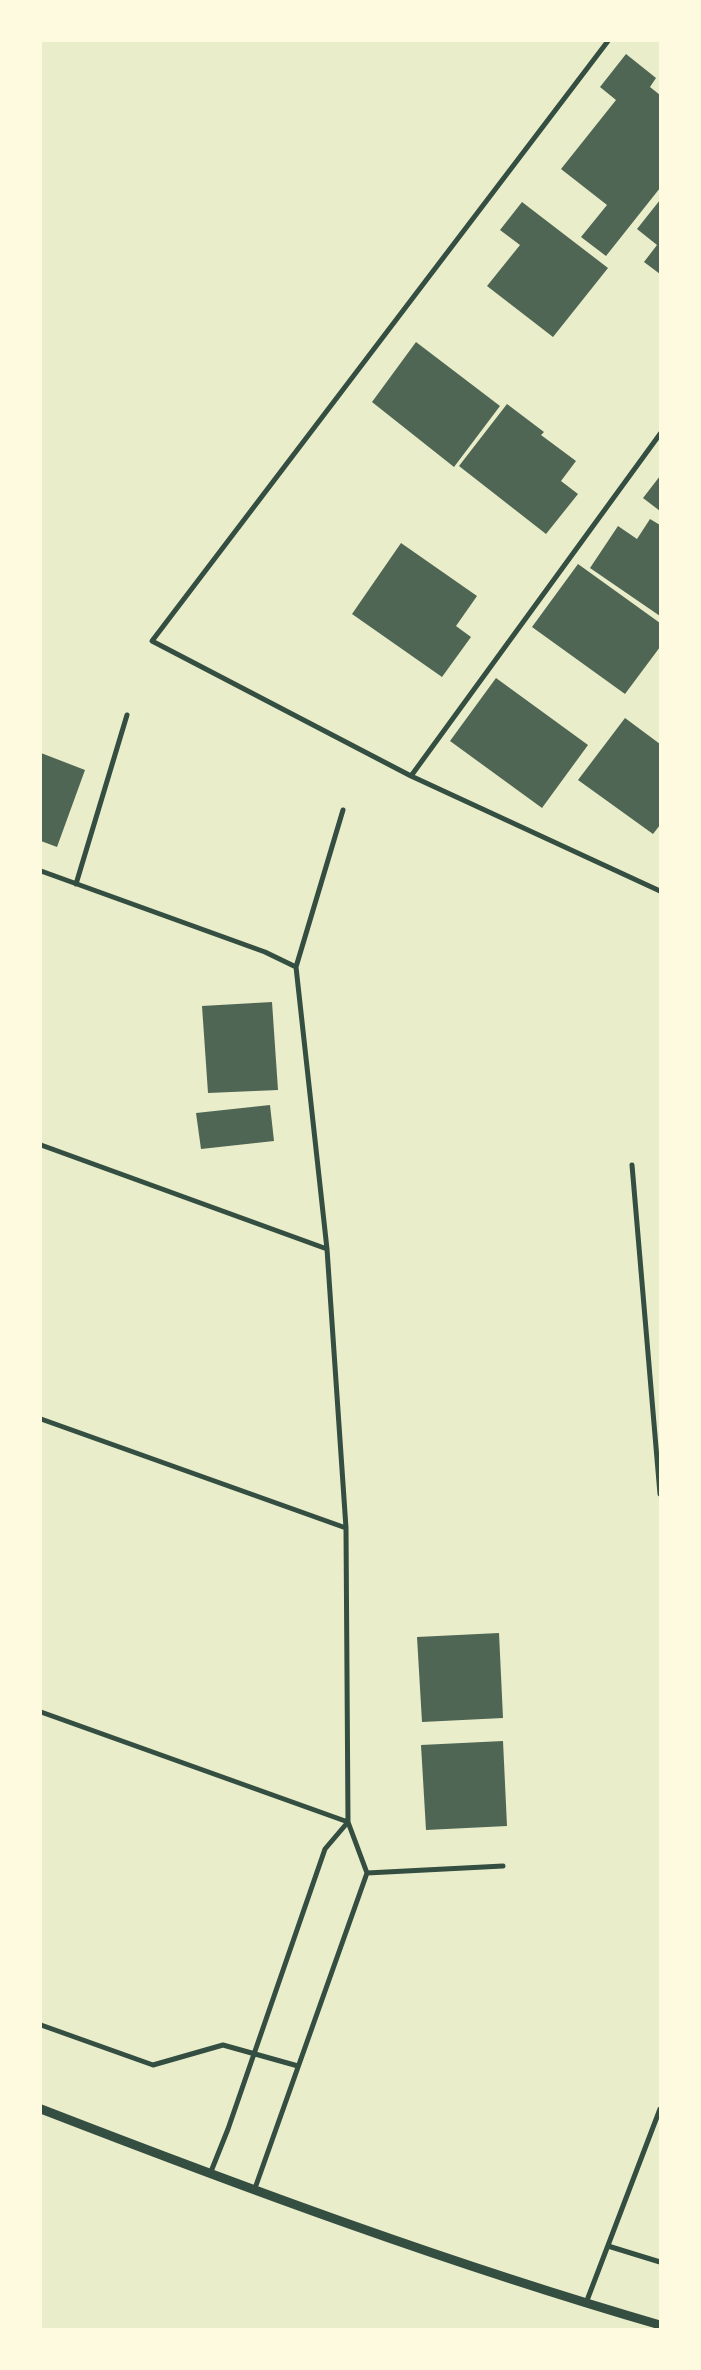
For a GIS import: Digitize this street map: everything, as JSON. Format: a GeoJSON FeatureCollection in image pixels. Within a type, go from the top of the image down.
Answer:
{"type":"FeatureCollection","features":[{"type":"Feature","properties":{"kind":"street"},"geometry":{"type":"LineString","coordinates":[[608,41],[152,641],[411,776],[660,891]]}},
{"type":"Feature","properties":{"kind":"street"},"geometry":{"type":"LineString","coordinates":[[411,776],[660,434]]}},
{"type":"Feature","properties":{"kind":"street"},"geometry":{"type":"LineString","coordinates":[[76,884],[127,715]]}},
{"type":"Feature","properties":{"kind":"street"},"geometry":{"type":"LineString","coordinates":[[254,2191],[367,1873],[348,1822],[346,1528],[326,1249],[296,967],[344,810]]}},
{"type":"Feature","properties":{"kind":"street"},"geometry":{"type":"LineString","coordinates":[[41,871],[265,952],[296,967]]}},
{"type":"Feature","properties":{"kind":"street"},"geometry":{"type":"LineString","coordinates":[[41,1145],[326,1249]]}},
{"type":"Feature","properties":{"kind":"street"},"geometry":{"type":"LineString","coordinates":[[632,1165],[660,1494]]}},
{"type":"Feature","properties":{"kind":"street"},"geometry":{"type":"LineString","coordinates":[[41,1419],[346,1528]]}},
{"type":"Feature","properties":{"kind":"street"},"geometry":{"type":"LineString","coordinates":[[41,1712],[348,1822]]}},
{"type":"Feature","properties":{"kind":"street"},"geometry":{"type":"LineString","coordinates":[[210,2174],[228,2129],[325,1849],[348,1822]]}},
{"type":"Feature","properties":{"kind":"street"},"geometry":{"type":"LineString","coordinates":[[367,1873],[503,1866]]}},
{"type":"Feature","properties":{"kind":"street"},"geometry":{"type":"LineString","coordinates":[[41,2025],[153,2066],[223,2044],[298,2066]]}},
{"type":"Feature","properties":{"kind":"street"},"geometry":{"type":"LineString","coordinates":[[41,2109],[254,2191],[586,2304],[660,2325]]}},
{"type":"Feature","properties":{"kind":"street"},"geometry":{"type":"LineString","coordinates":[[586,2304],[660,2109]]}},
{"type":"Feature","properties":{"kind":"street"},"geometry":{"type":"LineString","coordinates":[[608,2246],[660,2262]]}},
{"type":"Feature","properties":{"kind":"building"},"geometry":{"type":"Polygon","coordinates":[[[626,54],[656,78],[650,87],[660,95],[660,188],[606,256],[581,237],[607,205],[561,169],[616,100],[600,87],[626,54]]]}},
{"type":"Feature","properties":{"kind":"building"},"geometry":{"type":"Polygon","coordinates":[[[660,200],[660,274],[644,262],[657,245],[637,229],[660,200]]]}},
{"type":"Feature","properties":{"kind":"building"},"geometry":{"type":"Polygon","coordinates":[[[522,202],[608,268],[553,337],[487,286],[520,245],[500,230],[522,202]]]}},
{"type":"Feature","properties":{"kind":"building"},"geometry":{"type":"Polygon","coordinates":[[[416,342],[500,406],[454,467],[372,402],[416,342]]]}},
{"type":"Feature","properties":{"kind":"building"},"geometry":{"type":"Polygon","coordinates":[[[507,404],[544,432],[541,435],[576,461],[561,481],[578,494],[546,534],[459,466],[507,404]]]}},
{"type":"Feature","properties":{"kind":"building"},"geometry":{"type":"Polygon","coordinates":[[[660,476],[660,511],[643,498],[660,476]]]}},
{"type":"Feature","properties":{"kind":"building"},"geometry":{"type":"Polygon","coordinates":[[[650,519],[660,525],[660,616],[590,568],[618,526],[637,539],[650,519]]]}},
{"type":"Feature","properties":{"kind":"building"},"geometry":{"type":"Polygon","coordinates":[[[401,543],[477,596],[456,626],[471,637],[442,677],[352,614],[401,543]]]}},
{"type":"Feature","properties":{"kind":"building"},"geometry":{"type":"Polygon","coordinates":[[[578,564],[660,623],[660,647],[625,694],[532,627],[578,564]]]}},
{"type":"Feature","properties":{"kind":"building"},"geometry":{"type":"Polygon","coordinates":[[[496,678],[588,745],[542,808],[450,741],[496,678]]]}},
{"type":"Feature","properties":{"kind":"building"},"geometry":{"type":"Polygon","coordinates":[[[625,718],[660,744],[660,825],[653,834],[578,780],[625,718]]]}},
{"type":"Feature","properties":{"kind":"building"},"geometry":{"type":"Polygon","coordinates":[[[41,753],[85,770],[57,847],[41,841],[41,753]]]}},
{"type":"Feature","properties":{"kind":"building"},"geometry":{"type":"Polygon","coordinates":[[[272,1002],[278,1090],[208,1093],[202,1006],[272,1002]]]}},
{"type":"Feature","properties":{"kind":"building"},"geometry":{"type":"Polygon","coordinates":[[[270,1105],[274,1141],[201,1149],[196,1113],[270,1105]]]}},
{"type":"Feature","properties":{"kind":"building"},"geometry":{"type":"Polygon","coordinates":[[[499,1633],[503,1718],[422,1722],[417,1637],[499,1633]]]}},
{"type":"Feature","properties":{"kind":"building"},"geometry":{"type":"Polygon","coordinates":[[[503,1741],[507,1826],[426,1830],[421,1745],[503,1741]]]}}]}
